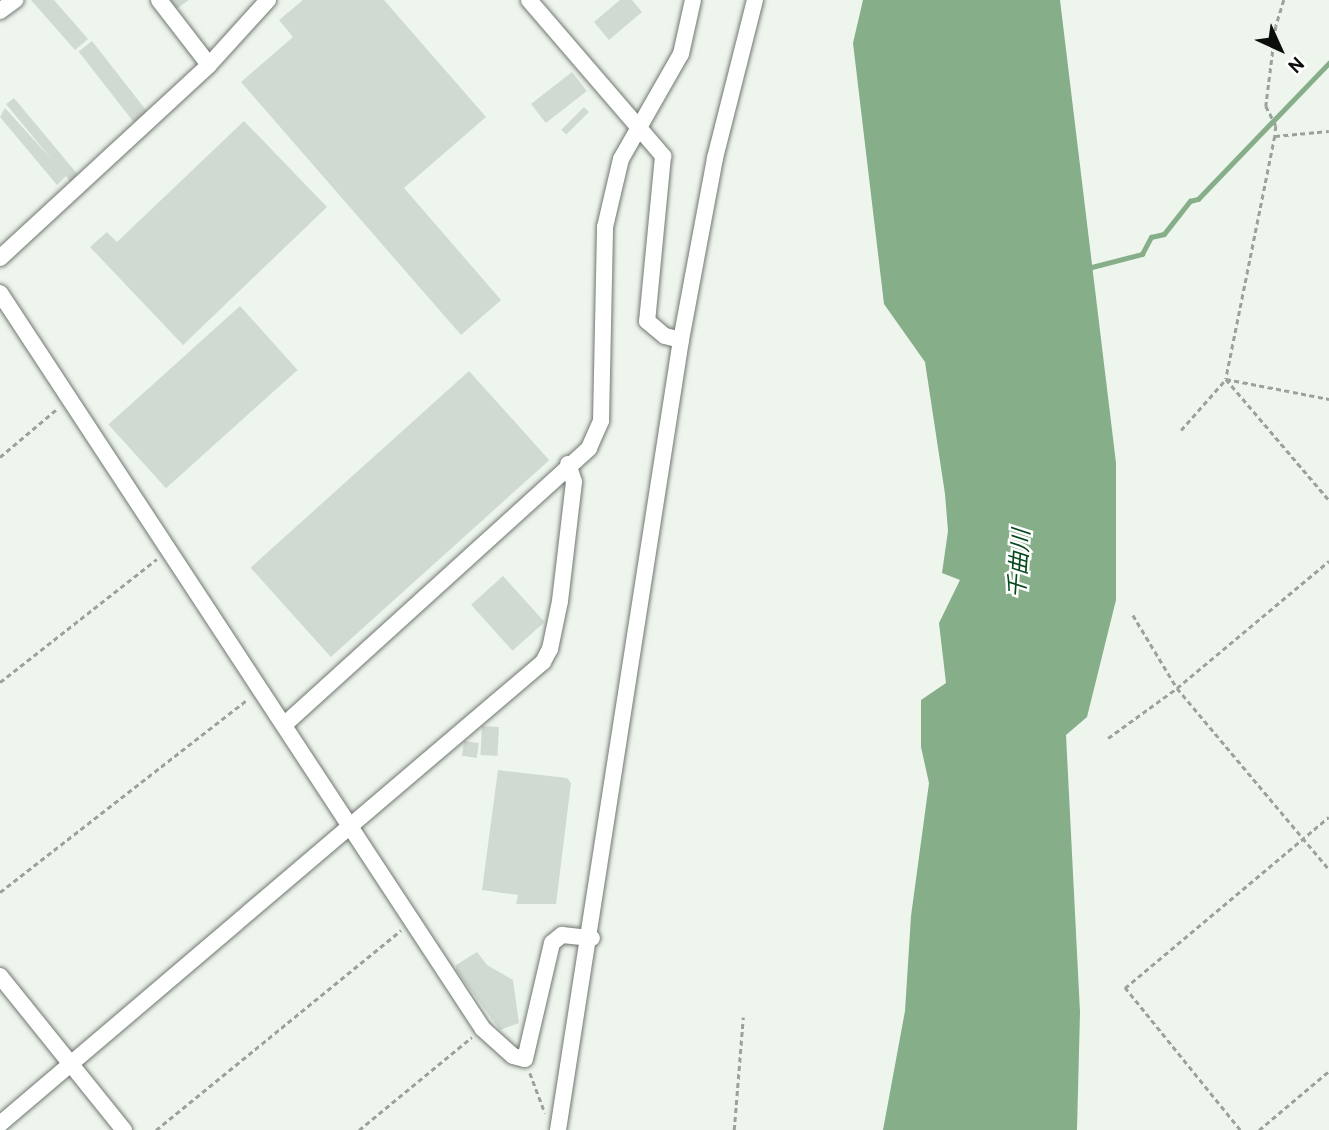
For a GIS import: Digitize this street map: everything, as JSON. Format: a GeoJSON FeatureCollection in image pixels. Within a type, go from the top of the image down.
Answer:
{"type":"FeatureCollection","features":[{"type":"Feature","properties":{"kind":"street"},"geometry":{"type":"LineString","coordinates":[[0,11],[15,0]]}},
{"type":"Feature","properties":{"kind":"street"},"geometry":{"type":"LineString","coordinates":[[159,0],[209,65]]}},
{"type":"Feature","properties":{"kind":"street"},"geometry":{"type":"LineString","coordinates":[[0,258],[209,65],[268,0]]}},
{"type":"Feature","properties":{"kind":"street"},"geometry":{"type":"LineString","coordinates":[[529,0],[663,156],[647,321],[665,336],[681,340]]}},
{"type":"Feature","properties":{"kind":"street"},"geometry":{"type":"LineString","coordinates":[[284,725],[568,464],[589,448],[601,421],[605,227],[621,159],[681,54],[693,0]]}},
{"type":"Feature","properties":{"kind":"street"},"geometry":{"type":"LineString","coordinates":[[551,1126],[592,938],[681,340],[715,158],[755,0]]}},
{"type":"Feature","properties":{"kind":"street"},"geometry":{"type":"LineString","coordinates":[[0,293],[167,552],[353,827],[483,1029],[513,1056],[525,1059],[552,943],[562,936],[592,938]]}},
{"type":"Feature","properties":{"kind":"street"},"geometry":{"type":"LineString","coordinates":[[0,1124],[353,827],[543,662],[550,649],[560,601],[574,482],[568,464]]}},
{"type":"Feature","properties":{"kind":"street"},"geometry":{"type":"LineString","coordinates":[[0,976],[75,1063],[124,1130]]}},
{"type":"Feature","properties":{"kind":"path"},"geometry":{"type":"LineString","coordinates":[[1181,430],[1226,379],[1275,136],[1276,126],[1266,106],[1276,26],[1284,0]]}},
{"type":"Feature","properties":{"kind":"path"},"geometry":{"type":"LineString","coordinates":[[1275,136],[1329,131]]}},
{"type":"Feature","properties":{"kind":"path"},"geometry":{"type":"LineString","coordinates":[[1226,379],[1329,399]]}},
{"type":"Feature","properties":{"kind":"path"},"geometry":{"type":"LineString","coordinates":[[1226,379],[1329,500]]}},
{"type":"Feature","properties":{"kind":"path"},"geometry":{"type":"LineString","coordinates":[[0,457],[68,399]]}},
{"type":"Feature","properties":{"kind":"path"},"geometry":{"type":"LineString","coordinates":[[0,682],[167,552]]}},
{"type":"Feature","properties":{"kind":"path"},"geometry":{"type":"LineString","coordinates":[[1108,738],[1177,688],[1329,561]]}},
{"type":"Feature","properties":{"kind":"path"},"geometry":{"type":"LineString","coordinates":[[1133,615],[1177,688],[1329,869]]}},
{"type":"Feature","properties":{"kind":"path"},"geometry":{"type":"LineString","coordinates":[[0,891],[259,690]]}},
{"type":"Feature","properties":{"kind":"path"},"geometry":{"type":"LineString","coordinates":[[1240,1130],[1125,988],[1329,817]]}},
{"type":"Feature","properties":{"kind":"path"},"geometry":{"type":"LineString","coordinates":[[156,1130],[412,921]]}},
{"type":"Feature","properties":{"kind":"path"},"geometry":{"type":"LineString","coordinates":[[734,1130],[743,1017]]}},
{"type":"Feature","properties":{"kind":"path"},"geometry":{"type":"LineString","coordinates":[[359,1130],[483,1029]]}},
{"type":"Feature","properties":{"kind":"path"},"geometry":{"type":"LineString","coordinates":[[525,1059],[551,1126]]}},
{"type":"Feature","properties":{"kind":"path"},"geometry":{"type":"LineString","coordinates":[[1259,1130],[1329,1071]]}},
{"type":"Feature","properties":{"kind":"water","name":"千曲川"},"geometry":{"type":"Polygon","coordinates":[[[863,0],[1060,0],[1116,463],[1116,600],[1087,717],[1066,735],[1080,1012],[1077,1130],[883,1130],[905,1011],[911,916],[929,783],[921,747],[921,700],[946,683],[939,623],[960,580],[942,573],[948,531],[925,362],[884,304],[853,43],[863,0]]]}},
{"type":"Feature","properties":{"kind":"building"},"geometry":{"type":"Polygon","coordinates":[[[31,0],[54,0],[88,39],[75,50],[31,0]]]}},
{"type":"Feature","properties":{"kind":"building"},"geometry":{"type":"Polygon","coordinates":[[[167,0],[189,0],[175,10],[167,0]]]}},
{"type":"Feature","properties":{"kind":"building"},"geometry":{"type":"Polygon","coordinates":[[[303,0],[384,0],[486,117],[404,188],[501,300],[461,335],[241,82],[293,37],[279,20],[303,0]]]}},
{"type":"Feature","properties":{"kind":"building"},"geometry":{"type":"Polygon","coordinates":[[[620,0],[632,0],[642,12],[609,40],[594,22],[620,0]]]}},
{"type":"Feature","properties":{"kind":"building"},"geometry":{"type":"Polygon","coordinates":[[[92,41],[147,112],[134,122],[79,51],[92,41]]]}},
{"type":"Feature","properties":{"kind":"building"},"geometry":{"type":"Polygon","coordinates":[[[572,72],[587,91],[546,123],[531,104],[572,72]]]}},
{"type":"Feature","properties":{"kind":"building"},"geometry":{"type":"Polygon","coordinates":[[[14,98],[79,176],[71,183],[66,176],[57,185],[0,117],[5,108],[53,161],[6,104],[14,98]]]}},
{"type":"Feature","properties":{"kind":"building"},"geometry":{"type":"Polygon","coordinates":[[[584,107],[589,112],[566,135],[561,130],[584,107]]]}},
{"type":"Feature","properties":{"kind":"building"},"geometry":{"type":"Polygon","coordinates":[[[244,121],[327,207],[183,345],[90,247],[107,232],[117,242],[244,121]]]}},
{"type":"Feature","properties":{"kind":"building"},"geometry":{"type":"Polygon","coordinates":[[[240,306],[298,370],[166,488],[108,424],[240,306]]]}},
{"type":"Feature","properties":{"kind":"building"},"geometry":{"type":"Polygon","coordinates":[[[469,371],[549,460],[331,657],[251,568],[469,371]]]}},
{"type":"Feature","properties":{"kind":"building"},"geometry":{"type":"Polygon","coordinates":[[[503,576],[544,622],[513,651],[471,605],[503,576]]]}},
{"type":"Feature","properties":{"kind":"building"},"geometry":{"type":"Polygon","coordinates":[[[482,726],[499,727],[497,756],[480,755],[482,726]]]}},
{"type":"Feature","properties":{"kind":"building"},"geometry":{"type":"Polygon","coordinates":[[[464,741],[479,743],[477,758],[462,756],[464,741]]]}},
{"type":"Feature","properties":{"kind":"building"},"geometry":{"type":"Polygon","coordinates":[[[498,770],[567,778],[571,783],[556,904],[516,904],[518,895],[482,890],[498,770]]]}},
{"type":"Feature","properties":{"kind":"building"},"geometry":{"type":"Polygon","coordinates":[[[477,952],[487,965],[513,980],[519,1023],[500,1030],[456,970],[456,965],[477,952]]]}},
{"type":"Feature","properties":{"kind":"waterway"},"geometry":{"type":"LineString","coordinates":[[1088,268],[1142,254],[1151,237],[1164,234],[1190,201],[1198,199],[1329,63]]}}]}
